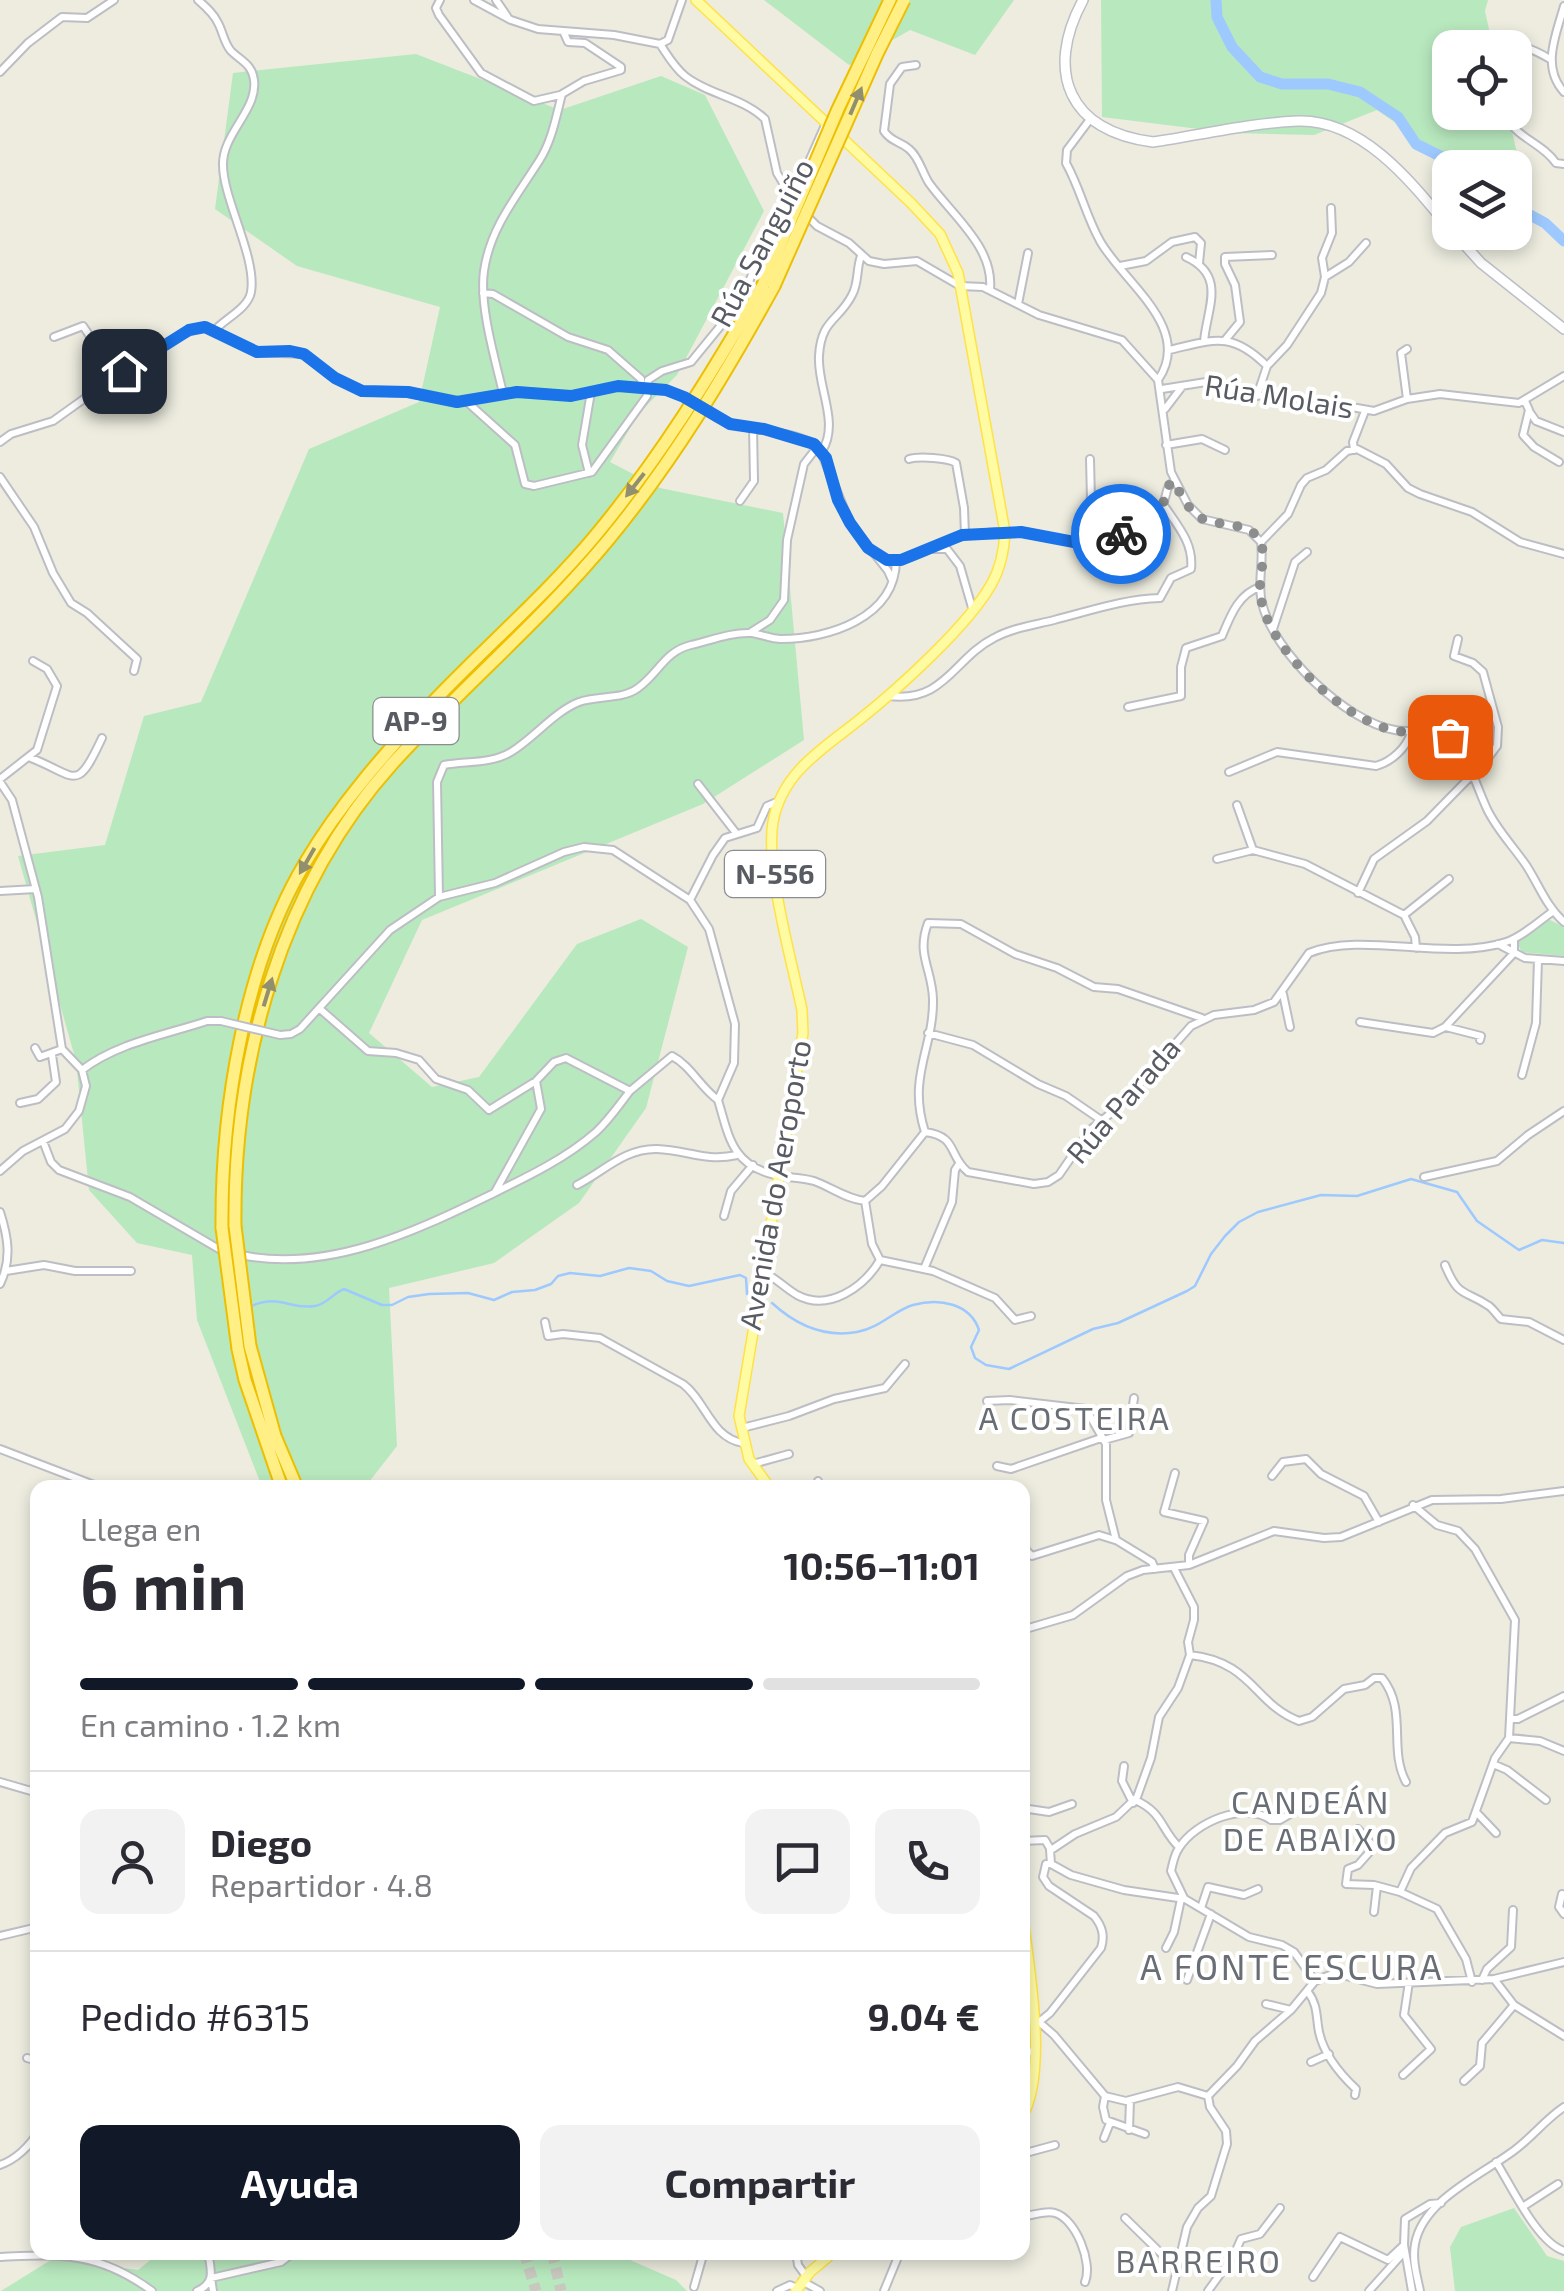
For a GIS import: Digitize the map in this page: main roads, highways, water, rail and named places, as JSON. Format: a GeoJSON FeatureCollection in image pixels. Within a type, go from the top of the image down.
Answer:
{"type":"FeatureCollection","features":[{"type":"Feature","properties":{"kind":"highway","name":"AP-9"},"geometry":{"type":"LineString","coordinates":[[768,286],[852,78],[890,0]]}},
{"type":"Feature","properties":{"kind":"highway","name":"AP-9"},"geometry":{"type":"LineString","coordinates":[[279,1480],[245,1380],[229,1227],[242,1099],[253,1041],[279,954],[316,874],[349,818],[390,766],[531,625],[608,541],[716,391],[904,0]]}},
{"type":"Feature","properties":{"kind":"highway","name":"AP-9"},"geometry":{"type":"LineString","coordinates":[[244,1348],[293,1480]]}},
{"type":"Feature","properties":{"kind":"main road","name":"Avenida do Aeroporto"},"geometry":{"type":"LineString","coordinates":[[696,0],[933,226],[952,258],[1005,532],[995,578],[972,611],[888,696],[802,766],[779,801],[773,822],[772,852],[804,1026],[740,1392],[740,1428],[757,1480]]}},
{"type":"Feature","properties":{"kind":"main road"},"geometry":{"type":"LineString","coordinates":[[1083,0],[1068,29],[1063,62],[1071,92],[1091,118],[1118,134],[1153,142],[1298,121],[1342,130],[1408,180],[1432,208]]}},
{"type":"Feature","properties":{"kind":"main road"},"geometry":{"type":"LineString","coordinates":[[1468,250],[1564,329]]}},
{"type":"Feature","properties":{"kind":"main road"},"geometry":{"type":"LineString","coordinates":[[1030,2006],[1036,2022],[1035,2081],[1030,2094]]}},
{"type":"Feature","properties":{"kind":"main road"},"geometry":{"type":"LineString","coordinates":[[800,2284],[826,2260]]}},
{"type":"Feature","properties":{"kind":"waterway"},"geometry":{"type":"LineString","coordinates":[[1216,0],[1217,17],[1232,47],[1260,77],[1282,84],[1328,84],[1360,92],[1398,117],[1416,144],[1432,152]]}},
{"type":"Feature","properties":{"kind":"waterway"},"geometry":{"type":"LineString","coordinates":[[1532,216],[1564,241]]}},
{"type":"Feature","properties":{"kind":"waterway"},"geometry":{"type":"LineString","coordinates":[[772,1303],[811,1328],[833,1333],[873,1327],[913,1305],[952,1305],[969,1314],[979,1330],[971,1347],[975,1358],[986,1365],[1009,1369],[1187,1291],[1195,1286],[1211,1254],[1239,1222],[1258,1212],[1321,1195],[1357,1196],[1411,1179],[1457,1192],[1477,1221],[1519,1250],[1542,1240],[1564,1243]]}},
{"type":"Feature","properties":{"kind":"waterway"},"geometry":{"type":"LineString","coordinates":[[249,1307],[269,1302],[315,1306],[344,1289],[382,1305],[429,1294],[468,1293],[494,1300],[512,1292],[535,1290],[570,1273],[600,1276],[629,1268],[651,1271],[667,1281],[689,1286],[740,1275],[746,1278],[747,1294]]}},
{"type":"Feature","properties":{"kind":"tunnel"},"geometry":{"type":"LineString","coordinates":[[526,2260],[536,2291]]}},
{"type":"Feature","properties":{"kind":"tunnel"},"geometry":{"type":"LineString","coordinates":[[554,2260],[561,2291]]}},
{"type":"Feature","properties":{"kind":"district","name":"A COSTEIRA"},"geometry":{"type":"Point","coordinates":[1075,1419]}},
{"type":"Feature","properties":{"kind":"district","name":"CANDEÁN DE ABAIXO"},"geometry":{"type":"Point","coordinates":[1311,1822]}},
{"type":"Feature","properties":{"kind":"district","name":"A FONTE ESCURA"},"geometry":{"type":"Point","coordinates":[1292,1968]}},
{"type":"Feature","properties":{"kind":"district","name":"BARREIRO"},"geometry":{"type":"Point","coordinates":[1199,2262]}}]}
